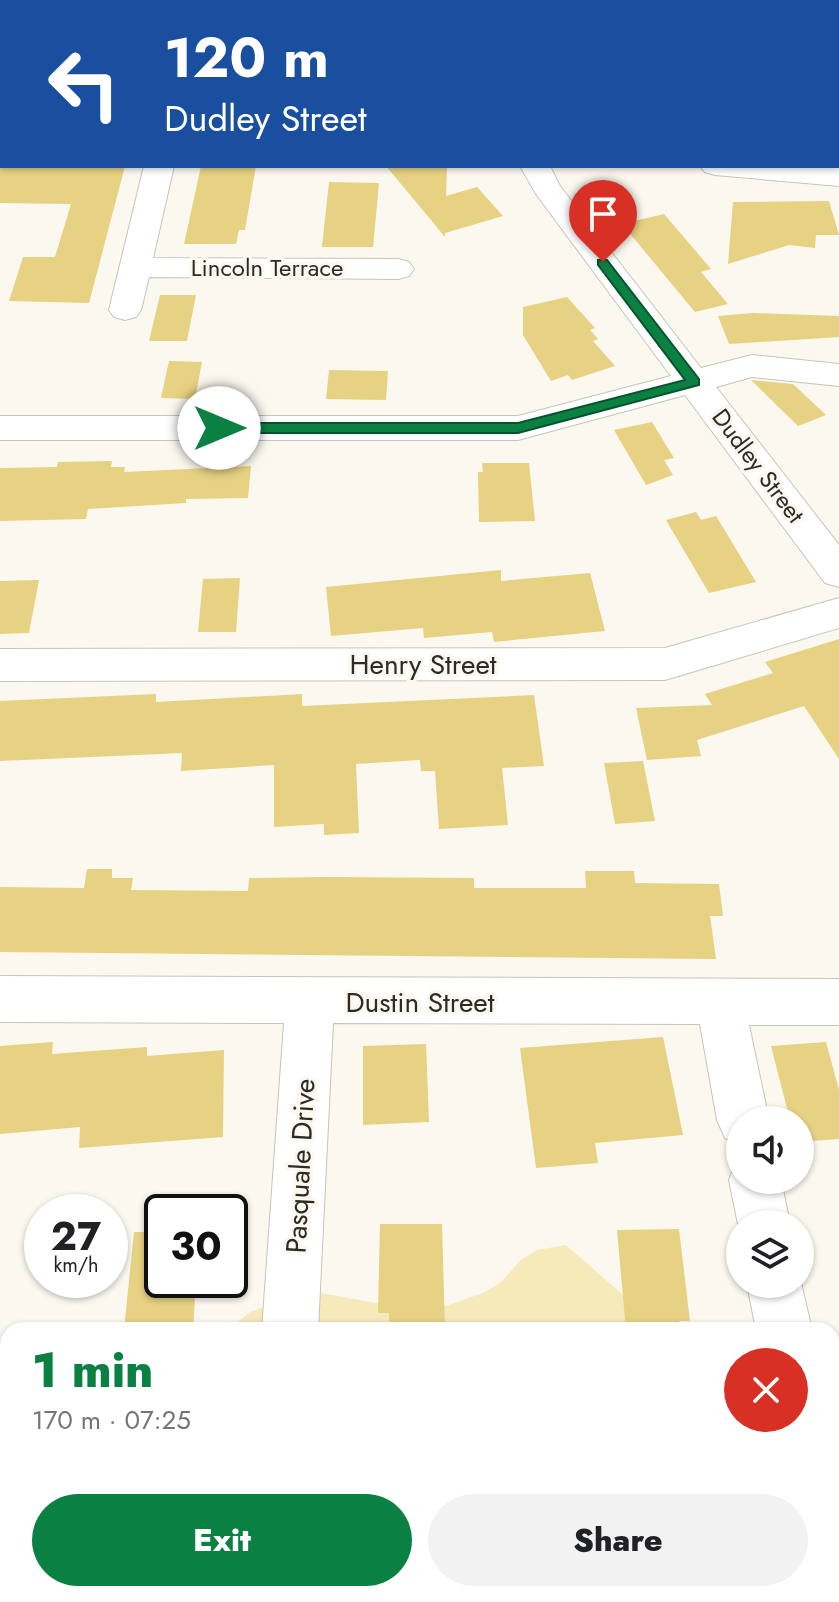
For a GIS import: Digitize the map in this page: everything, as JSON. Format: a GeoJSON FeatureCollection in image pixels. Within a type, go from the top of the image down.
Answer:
{"type":"FeatureCollection","features":[{"type":"Feature","properties":{"kind":"street"},"geometry":{"type":"LineString","coordinates":[[125,310],[159,168]]}},
{"type":"Feature","properties":{"kind":"street","name":"Dudley Street"},"geometry":{"type":"LineString","coordinates":[[536,168],[546,188],[839,573]]}},
{"type":"Feature","properties":{"kind":"street"},"geometry":{"type":"LineString","coordinates":[[738,168],[839,177]]}},
{"type":"Feature","properties":{"kind":"street","name":"Lincoln Terrace"},"geometry":{"type":"LineString","coordinates":[[137,267],[398,269]]}},
{"type":"Feature","properties":{"kind":"street"},"geometry":{"type":"LineString","coordinates":[[0,428],[518,428],[752,366],[839,375]]}},
{"type":"Feature","properties":{"kind":"street","name":"Henry Street"},"geometry":{"type":"LineString","coordinates":[[0,665],[665,664],[839,613]]}},
{"type":"Feature","properties":{"kind":"street","name":"Dustin Street"},"geometry":{"type":"LineString","coordinates":[[0,999],[839,1002]]}},
{"type":"Feature","properties":{"kind":"street","name":"Pasquale Drive"},"geometry":{"type":"LineString","coordinates":[[290,1322],[310,1001]]}},
{"type":"Feature","properties":{"kind":"street"},"geometry":{"type":"LineString","coordinates":[[720,1001],[740,1106]]}},
{"type":"Feature","properties":{"kind":"street"},"geometry":{"type":"LineString","coordinates":[[778,1298],[782,1322]]}},
{"type":"Feature","properties":{"kind":"shaded area"},"geometry":{"type":"Polygon","coordinates":[[[566,1245],[654,1322],[238,1322],[250,1312],[309,1291],[421,1311],[446,1306],[483,1293],[500,1283],[522,1259],[537,1250],[566,1245]]]}},
{"type":"Feature","properties":{"kind":"building"},"geometry":{"type":"Polygon","coordinates":[[[0,168],[124,168],[89,303],[9,301],[23,257],[55,257],[71,204],[0,203],[0,168]]]}},
{"type":"Feature","properties":{"kind":"building"},"geometry":{"type":"Polygon","coordinates":[[[201,168],[256,168],[245,230],[239,230],[236,244],[184,244],[201,168]]]}},
{"type":"Feature","properties":{"kind":"building"},"geometry":{"type":"Polygon","coordinates":[[[388,168],[447,168],[446,196],[477,187],[503,216],[445,233],[445,237],[388,168]]]}},
{"type":"Feature","properties":{"kind":"building"},"geometry":{"type":"Polygon","coordinates":[[[329,182],[379,183],[373,247],[322,247],[329,182]]]}},
{"type":"Feature","properties":{"kind":"building"},"geometry":{"type":"Polygon","coordinates":[[[829,201],[839,235],[816,235],[815,248],[789,245],[728,264],[733,202],[829,201]]]}},
{"type":"Feature","properties":{"kind":"building"},"geometry":{"type":"Polygon","coordinates":[[[664,214],[711,269],[701,272],[728,304],[695,312],[622,224],[664,214]]]}},
{"type":"Feature","properties":{"kind":"building"},"geometry":{"type":"Polygon","coordinates":[[[160,295],[196,295],[187,341],[149,341],[160,295]]]}},
{"type":"Feature","properties":{"kind":"building"},"geometry":{"type":"Polygon","coordinates":[[[567,297],[595,328],[590,330],[598,339],[593,341],[615,366],[572,380],[568,375],[551,381],[523,335],[523,307],[567,297]]]}},
{"type":"Feature","properties":{"kind":"building"},"geometry":{"type":"Polygon","coordinates":[[[753,313],[839,316],[839,337],[729,344],[718,316],[753,313]]]}},
{"type":"Feature","properties":{"kind":"building"},"geometry":{"type":"Polygon","coordinates":[[[169,361],[202,362],[195,399],[161,398],[169,361]]]}},
{"type":"Feature","properties":{"kind":"building"},"geometry":{"type":"Polygon","coordinates":[[[329,370],[388,371],[386,400],[326,399],[329,370]]]}},
{"type":"Feature","properties":{"kind":"building"},"geometry":{"type":"Polygon","coordinates":[[[751,380],[793,384],[826,415],[798,426],[751,380]]]}},
{"type":"Feature","properties":{"kind":"building"},"geometry":{"type":"Polygon","coordinates":[[[652,422],[674,458],[664,460],[673,475],[646,485],[614,430],[652,422]]]}},
{"type":"Feature","properties":{"kind":"building"},"geometry":{"type":"Polygon","coordinates":[[[112,461],[111,467],[125,467],[124,472],[251,466],[248,498],[186,499],[186,503],[88,509],[86,519],[0,521],[0,468],[57,467],[58,462],[112,461]]]}},
{"type":"Feature","properties":{"kind":"building"},"geometry":{"type":"Polygon","coordinates":[[[482,463],[529,463],[535,521],[479,522],[478,472],[483,472],[482,463]]]}},
{"type":"Feature","properties":{"kind":"building"},"geometry":{"type":"Polygon","coordinates":[[[696,512],[701,520],[716,516],[756,582],[709,593],[666,520],[696,512]]]}},
{"type":"Feature","properties":{"kind":"building"},"geometry":{"type":"Polygon","coordinates":[[[501,570],[501,581],[590,573],[605,631],[494,642],[492,632],[424,638],[423,628],[331,636],[326,587],[501,570]]]}},
{"type":"Feature","properties":{"kind":"building"},"geometry":{"type":"Polygon","coordinates":[[[240,578],[236,632],[198,632],[203,579],[240,578]]]}},
{"type":"Feature","properties":{"kind":"building"},"geometry":{"type":"Polygon","coordinates":[[[39,580],[29,633],[0,634],[0,581],[39,580]]]}},
{"type":"Feature","properties":{"kind":"building"},"geometry":{"type":"Polygon","coordinates":[[[839,639],[839,759],[804,706],[697,740],[701,756],[647,760],[636,708],[712,705],[705,694],[773,673],[765,662],[839,639]]]}},
{"type":"Feature","properties":{"kind":"building"},"geometry":{"type":"Polygon","coordinates":[[[156,694],[156,702],[302,694],[302,706],[534,695],[544,766],[502,768],[508,825],[439,829],[435,771],[421,771],[420,760],[356,764],[359,833],[324,835],[324,824],[274,827],[274,765],[181,771],[182,753],[0,761],[0,701],[156,694]]]}},
{"type":"Feature","properties":{"kind":"building"},"geometry":{"type":"Polygon","coordinates":[[[643,761],[655,821],[615,824],[604,763],[643,761]]]}},
{"type":"Feature","properties":{"kind":"building"},"geometry":{"type":"Polygon","coordinates":[[[87,869],[112,869],[112,878],[133,878],[131,890],[248,891],[249,878],[325,877],[474,878],[474,888],[586,888],[585,871],[634,871],[635,883],[719,884],[723,916],[710,916],[716,959],[0,952],[0,887],[84,888],[87,869]]]}},
{"type":"Feature","properties":{"kind":"building"},"geometry":{"type":"Polygon","coordinates":[[[663,1037],[683,1135],[595,1143],[598,1163],[536,1168],[520,1048],[663,1037]]]}},
{"type":"Feature","properties":{"kind":"building"},"geometry":{"type":"Polygon","coordinates":[[[53,1042],[52,1054],[147,1047],[147,1056],[224,1050],[223,1137],[79,1148],[80,1127],[0,1134],[0,1046],[53,1042]]]}},
{"type":"Feature","properties":{"kind":"building"},"geometry":{"type":"Polygon","coordinates":[[[826,1042],[839,1090],[839,1139],[814,1141],[814,1106],[786,1106],[771,1046],[826,1042]]]}},
{"type":"Feature","properties":{"kind":"building"},"geometry":{"type":"Polygon","coordinates":[[[426,1044],[429,1122],[363,1125],[363,1046],[426,1044]]]}},
{"type":"Feature","properties":{"kind":"building"},"geometry":{"type":"Polygon","coordinates":[[[380,1224],[442,1224],[445,1322],[389,1322],[389,1313],[378,1313],[380,1224]]]}},
{"type":"Feature","properties":{"kind":"building"},"geometry":{"type":"Polygon","coordinates":[[[679,1229],[690,1321],[625,1322],[617,1230],[679,1229]]]}},
{"type":"Feature","properties":{"kind":"building"},"geometry":{"type":"Polygon","coordinates":[[[134,1232],[144,1232],[144,1298],[195,1298],[193,1322],[125,1322],[134,1232]]]}},
{"type":"Feature","properties":{"kind":"route"},"geometry":{"type":"LineString","coordinates":[[219,428],[518,428],[694,382],[603,262]]}}]}
